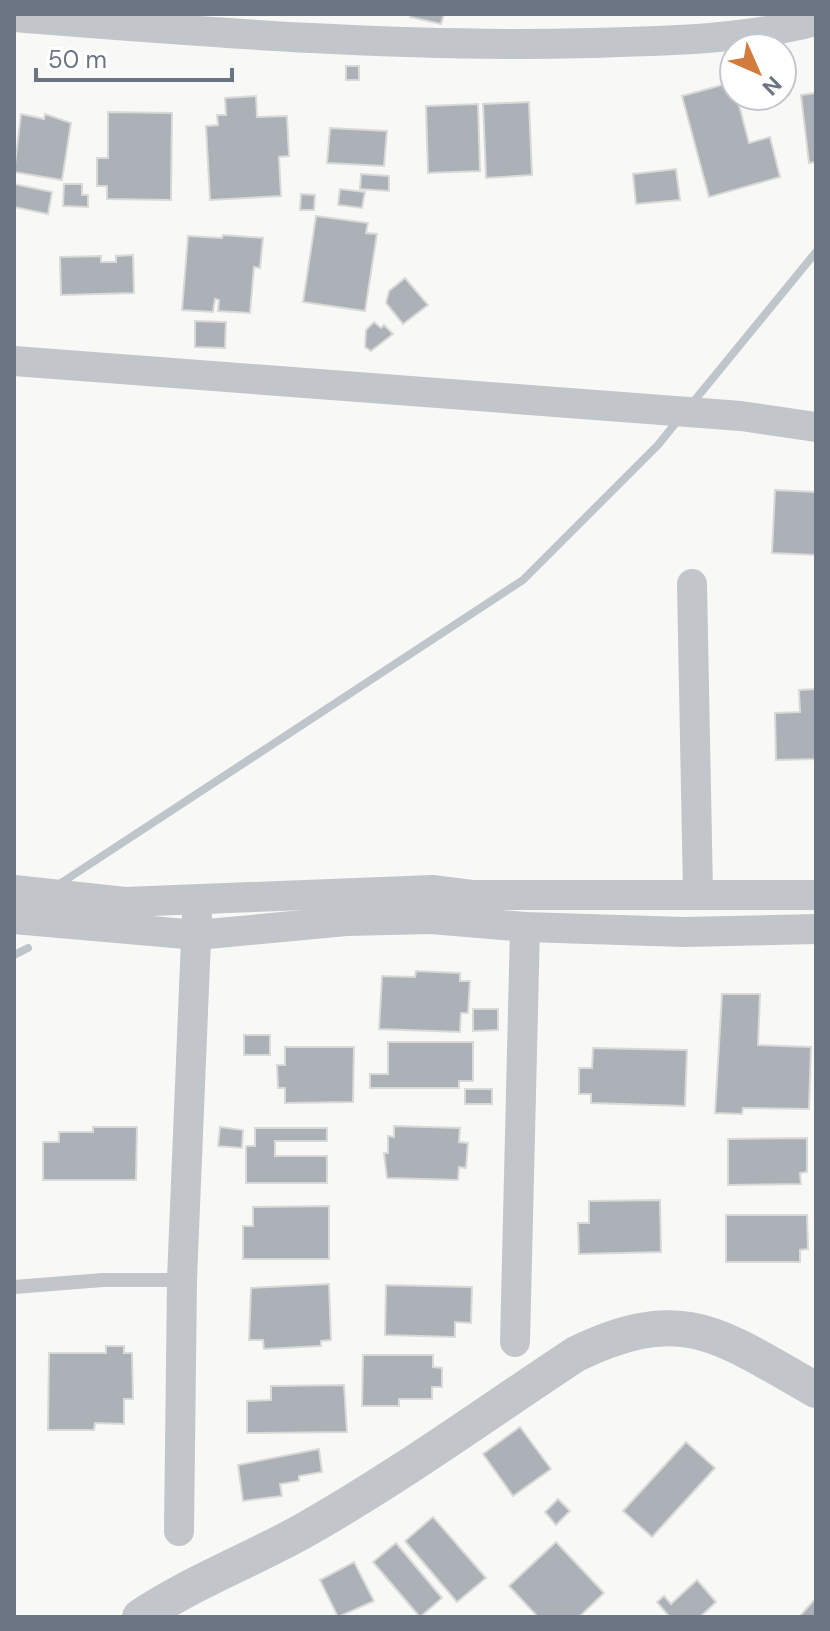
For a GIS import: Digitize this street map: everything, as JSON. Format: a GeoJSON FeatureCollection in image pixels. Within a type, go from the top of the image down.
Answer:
{"type":"FeatureCollection","features":[{"type":"Feature","properties":{"kind":"street"},"geometry":{"type":"LineString","coordinates":[[14,17],[50,17],[238,34],[502,45],[675,27],[816,21]]}},
{"type":"Feature","properties":{"kind":"street"},"geometry":{"type":"LineString","coordinates":[[14,361],[741,416],[816,427]]}},
{"type":"Feature","properties":{"kind":"street"},"geometry":{"type":"LineString","coordinates":[[692,584],[698,893]]}},
{"type":"Feature","properties":{"kind":"street"},"geometry":{"type":"LineString","coordinates":[[14,890],[125,902],[432,890],[472,895],[816,895]]}},
{"type":"Feature","properties":{"kind":"street"},"geometry":{"type":"LineString","coordinates":[[179,1531],[182,1280],[198,901]]}},
{"type":"Feature","properties":{"kind":"street"},"geometry":{"type":"LineString","coordinates":[[14,919],[197,935],[346,921],[431,919],[525,927],[684,932],[816,929]]}},
{"type":"Feature","properties":{"kind":"street"},"geometry":{"type":"LineString","coordinates":[[515,1342],[525,927]]}},
{"type":"Feature","properties":{"kind":"street"},"geometry":{"type":"LineString","coordinates":[[140,1617],[172,1595],[299,1533],[347,1505],[576,1354],[612,1337],[641,1328],[672,1326],[708,1334],[735,1344],[816,1390]]}},
{"type":"Feature","properties":{"kind":"lane"},"geometry":{"type":"LineString","coordinates":[[14,1287],[103,1280],[182,1280]]}},
{"type":"Feature","properties":{"kind":"building"},"geometry":{"type":"Polygon","coordinates":[[[411,14],[444,14],[441,24],[410,17],[411,14]]]}},
{"type":"Feature","properties":{"kind":"building"},"geometry":{"type":"Polygon","coordinates":[[[346,66],[359,66],[359,80],[346,80],[346,66]]]}},
{"type":"Feature","properties":{"kind":"building"},"geometry":{"type":"Polygon","coordinates":[[[718,86],[718,112],[741,112],[749,143],[770,137],[780,177],[709,197],[682,96],[718,86]]]}},
{"type":"Feature","properties":{"kind":"building"},"geometry":{"type":"Polygon","coordinates":[[[816,93],[816,162],[809,163],[801,95],[816,93]]]}},
{"type":"Feature","properties":{"kind":"building"},"geometry":{"type":"Polygon","coordinates":[[[256,96],[257,117],[287,116],[289,156],[279,157],[281,196],[210,200],[206,126],[218,125],[217,115],[226,115],[225,98],[256,96]]]}},
{"type":"Feature","properties":{"kind":"building"},"geometry":{"type":"Polygon","coordinates":[[[529,102],[532,175],[486,178],[483,104],[529,102]]]}},
{"type":"Feature","properties":{"kind":"building"},"geometry":{"type":"Polygon","coordinates":[[[478,104],[480,171],[428,173],[426,106],[478,104]]]}},
{"type":"Feature","properties":{"kind":"building"},"geometry":{"type":"Polygon","coordinates":[[[108,112],[172,113],[171,200],[107,199],[107,186],[97,186],[97,158],[108,158],[108,112]]]}},
{"type":"Feature","properties":{"kind":"building"},"geometry":{"type":"Polygon","coordinates":[[[21,114],[44,119],[45,114],[71,123],[62,180],[14,172],[21,114]]]}},
{"type":"Feature","properties":{"kind":"building"},"geometry":{"type":"Polygon","coordinates":[[[330,128],[387,131],[384,166],[327,163],[330,128]]]}},
{"type":"Feature","properties":{"kind":"building"},"geometry":{"type":"Polygon","coordinates":[[[676,169],[680,200],[636,204],[633,174],[676,169]]]}},
{"type":"Feature","properties":{"kind":"building"},"geometry":{"type":"Polygon","coordinates":[[[361,174],[389,176],[389,191],[360,189],[361,174]]]}},
{"type":"Feature","properties":{"kind":"building"},"geometry":{"type":"Polygon","coordinates":[[[14,184],[52,192],[48,214],[14,207],[14,184]]]}},
{"type":"Feature","properties":{"kind":"building"},"geometry":{"type":"Polygon","coordinates":[[[64,184],[82,184],[82,195],[88,195],[88,207],[63,206],[64,184]]]}},
{"type":"Feature","properties":{"kind":"building"},"geometry":{"type":"Polygon","coordinates":[[[340,189],[365,192],[362,208],[338,205],[340,189]]]}},
{"type":"Feature","properties":{"kind":"building"},"geometry":{"type":"Polygon","coordinates":[[[301,194],[315,195],[314,210],[300,210],[301,194]]]}},
{"type":"Feature","properties":{"kind":"building"},"geometry":{"type":"Polygon","coordinates":[[[316,216],[368,223],[366,233],[377,234],[365,311],[303,302],[316,216]]]}},
{"type":"Feature","properties":{"kind":"building"},"geometry":{"type":"Polygon","coordinates":[[[223,235],[263,238],[260,268],[254,267],[250,313],[218,311],[219,300],[215,299],[213,312],[182,310],[188,236],[222,238],[223,235]]]}},
{"type":"Feature","properties":{"kind":"building"},"geometry":{"type":"Polygon","coordinates":[[[133,255],[134,293],[61,295],[60,257],[101,256],[101,262],[116,262],[116,256],[133,255]]]}},
{"type":"Feature","properties":{"kind":"building"},"geometry":{"type":"Polygon","coordinates":[[[405,278],[428,305],[403,324],[386,303],[389,291],[405,278]]]}},
{"type":"Feature","properties":{"kind":"building"},"geometry":{"type":"Polygon","coordinates":[[[195,321],[226,322],[225,348],[195,347],[195,321]]]}},
{"type":"Feature","properties":{"kind":"building"},"geometry":{"type":"Polygon","coordinates":[[[374,322],[381,328],[384,325],[393,334],[371,351],[365,347],[366,330],[374,322]]]}},
{"type":"Feature","properties":{"kind":"building"},"geometry":{"type":"Polygon","coordinates":[[[775,490],[816,492],[816,555],[772,553],[775,490]]]}},
{"type":"Feature","properties":{"kind":"building"},"geometry":{"type":"Polygon","coordinates":[[[816,689],[816,759],[776,760],[775,713],[800,712],[799,690],[816,689]]]}},
{"type":"Feature","properties":{"kind":"building"},"geometry":{"type":"Polygon","coordinates":[[[416,971],[460,973],[460,981],[470,981],[468,1013],[461,1013],[460,1032],[379,1029],[382,976],[415,977],[416,971]]]}},
{"type":"Feature","properties":{"kind":"building"},"geometry":{"type":"Polygon","coordinates":[[[722,994],[760,994],[758,1045],[811,1047],[809,1109],[743,1108],[742,1114],[715,1113],[722,994]]]}},
{"type":"Feature","properties":{"kind":"building"},"geometry":{"type":"Polygon","coordinates":[[[473,1009],[498,1009],[498,1030],[473,1031],[473,1009]]]}},
{"type":"Feature","properties":{"kind":"building"},"geometry":{"type":"Polygon","coordinates":[[[244,1035],[270,1035],[270,1055],[244,1055],[244,1035]]]}},
{"type":"Feature","properties":{"kind":"building"},"geometry":{"type":"Polygon","coordinates":[[[388,1042],[473,1042],[473,1081],[459,1081],[459,1088],[370,1088],[370,1074],[388,1074],[388,1042]]]}},
{"type":"Feature","properties":{"kind":"building"},"geometry":{"type":"Polygon","coordinates":[[[285,1047],[354,1047],[353,1102],[285,1103],[285,1088],[278,1088],[277,1065],[285,1065],[285,1047]]]}},
{"type":"Feature","properties":{"kind":"building"},"geometry":{"type":"Polygon","coordinates":[[[593,1048],[687,1050],[685,1106],[591,1103],[591,1094],[579,1094],[579,1068],[592,1068],[593,1048]]]}},
{"type":"Feature","properties":{"kind":"building"},"geometry":{"type":"Polygon","coordinates":[[[465,1089],[492,1089],[492,1104],[465,1104],[465,1089]]]}},
{"type":"Feature","properties":{"kind":"building"},"geometry":{"type":"Polygon","coordinates":[[[394,1126],[460,1128],[459,1142],[468,1143],[466,1168],[459,1167],[458,1180],[387,1178],[384,1153],[388,1153],[388,1136],[394,1137],[394,1126]]]}},
{"type":"Feature","properties":{"kind":"building"},"geometry":{"type":"Polygon","coordinates":[[[93,1127],[137,1127],[136,1180],[43,1180],[43,1142],[59,1142],[59,1132],[93,1132],[93,1127]]]}},
{"type":"Feature","properties":{"kind":"building"},"geometry":{"type":"Polygon","coordinates":[[[220,1127],[243,1130],[242,1148],[218,1146],[220,1127]]]}},
{"type":"Feature","properties":{"kind":"building"},"geometry":{"type":"Polygon","coordinates":[[[255,1128],[327,1128],[327,1141],[275,1141],[275,1156],[327,1156],[327,1183],[246,1183],[246,1146],[255,1146],[255,1128]]]}},
{"type":"Feature","properties":{"kind":"building"},"geometry":{"type":"Polygon","coordinates":[[[807,1138],[807,1172],[800,1173],[801,1184],[728,1185],[728,1139],[807,1138]]]}},
{"type":"Feature","properties":{"kind":"building"},"geometry":{"type":"Polygon","coordinates":[[[660,1200],[661,1252],[579,1254],[578,1223],[589,1223],[589,1201],[660,1200]]]}},
{"type":"Feature","properties":{"kind":"building"},"geometry":{"type":"Polygon","coordinates":[[[329,1206],[329,1259],[243,1259],[243,1226],[253,1226],[253,1207],[329,1206]]]}},
{"type":"Feature","properties":{"kind":"building"},"geometry":{"type":"Polygon","coordinates":[[[726,1215],[807,1215],[808,1249],[800,1250],[800,1262],[726,1262],[726,1215]]]}},
{"type":"Feature","properties":{"kind":"building"},"geometry":{"type":"Polygon","coordinates":[[[329,1284],[331,1340],[321,1341],[321,1346],[264,1349],[263,1340],[249,1340],[251,1288],[329,1284]]]}},
{"type":"Feature","properties":{"kind":"building"},"geometry":{"type":"Polygon","coordinates":[[[386,1285],[472,1287],[471,1323],[455,1322],[455,1337],[385,1335],[386,1285]]]}},
{"type":"Feature","properties":{"kind":"building"},"geometry":{"type":"Polygon","coordinates":[[[106,1346],[124,1346],[124,1353],[132,1353],[133,1399],[124,1399],[124,1424],[95,1423],[94,1430],[48,1430],[49,1353],[106,1353],[106,1346]]]}},
{"type":"Feature","properties":{"kind":"building"},"geometry":{"type":"Polygon","coordinates":[[[363,1355],[433,1355],[433,1367],[442,1368],[442,1387],[432,1387],[432,1399],[399,1399],[399,1406],[362,1406],[363,1355]]]}},
{"type":"Feature","properties":{"kind":"building"},"geometry":{"type":"Polygon","coordinates":[[[344,1385],[347,1432],[247,1433],[247,1401],[271,1400],[271,1386],[344,1385]]]}},
{"type":"Feature","properties":{"kind":"building"},"geometry":{"type":"Polygon","coordinates":[[[520,1427],[551,1469],[513,1496],[483,1454],[520,1427]]]}},
{"type":"Feature","properties":{"kind":"building"},"geometry":{"type":"Polygon","coordinates":[[[686,1442],[715,1468],[652,1537],[623,1511],[686,1442]]]}},
{"type":"Feature","properties":{"kind":"building"},"geometry":{"type":"Polygon","coordinates":[[[319,1449],[322,1472],[299,1476],[299,1481],[280,1484],[282,1496],[243,1501],[238,1465],[319,1449]]]}},
{"type":"Feature","properties":{"kind":"building"},"geometry":{"type":"Polygon","coordinates":[[[558,1499],[570,1511],[556,1525],[545,1512],[558,1499]]]}},
{"type":"Feature","properties":{"kind":"building"},"geometry":{"type":"Polygon","coordinates":[[[433,1517],[486,1578],[457,1602],[405,1541],[433,1517]]]}},
{"type":"Feature","properties":{"kind":"building"},"geometry":{"type":"Polygon","coordinates":[[[556,1542],[604,1593],[579,1617],[538,1617],[509,1586],[556,1542]]]}},
{"type":"Feature","properties":{"kind":"building"},"geometry":{"type":"Polygon","coordinates":[[[396,1543],[442,1598],[420,1617],[373,1562],[396,1543]]]}},
{"type":"Feature","properties":{"kind":"building"},"geometry":{"type":"Polygon","coordinates":[[[354,1562],[374,1601],[338,1617],[320,1580],[354,1562]]]}},
{"type":"Feature","properties":{"kind":"building"},"geometry":{"type":"Polygon","coordinates":[[[697,1580],[716,1602],[700,1617],[666,1617],[668,1615],[657,1602],[664,1596],[671,1604],[697,1580]]]}},
{"type":"Feature","properties":{"kind":"building"},"geometry":{"type":"Polygon","coordinates":[[[816,1598],[816,1617],[799,1617],[816,1598]]]}},
{"type":"Feature","properties":{"kind":"waterway"},"geometry":{"type":"LineString","coordinates":[[690,406],[816,252]]}},
{"type":"Feature","properties":{"kind":"waterway"},"geometry":{"type":"LineString","coordinates":[[61,883],[523,580],[658,445],[679,419]]}},
{"type":"Feature","properties":{"kind":"waterway"},"geometry":{"type":"LineString","coordinates":[[14,955],[28,948]]}}]}
